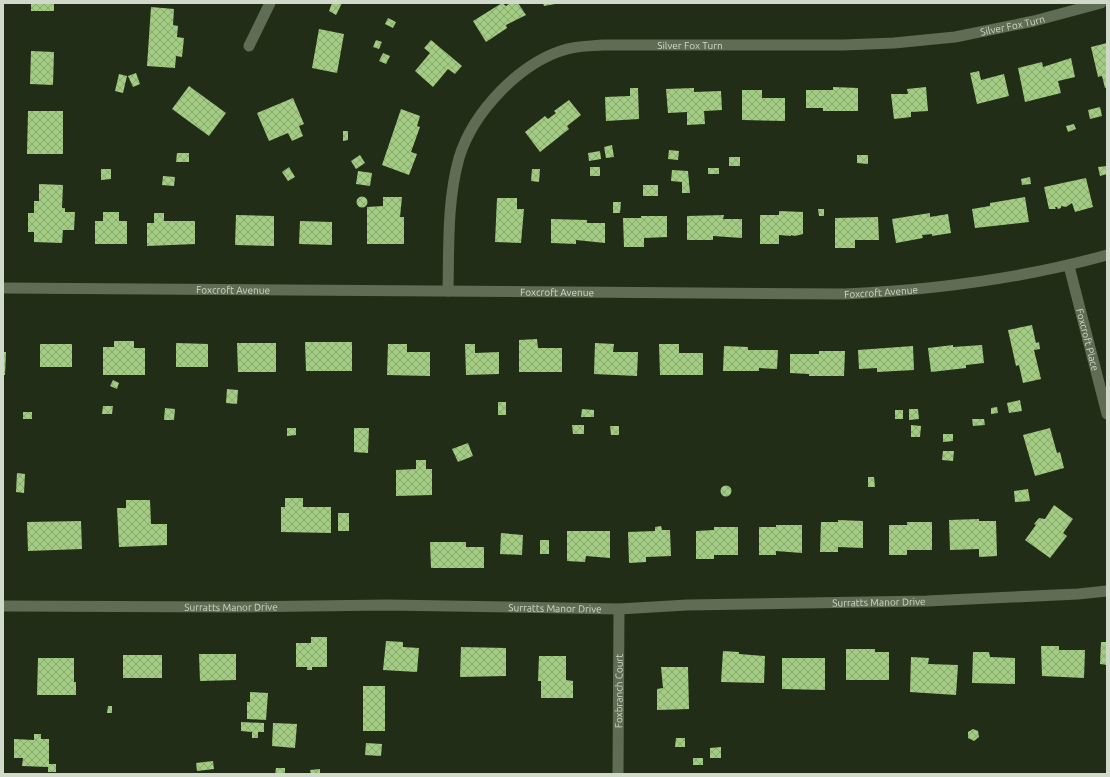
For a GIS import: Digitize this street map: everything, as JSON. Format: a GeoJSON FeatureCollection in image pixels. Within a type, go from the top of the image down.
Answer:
{"type":"FeatureCollection","features":[{"type":"Feature","properties":{"kind":"street"},"geometry":{"type":"LineString","coordinates":[[249,46],[270,3]]}},
{"type":"Feature","properties":{"kind":"street","name":"Silver Fox Turn"},"geometry":{"type":"LineString","coordinates":[[448,291],[449,220],[460,157],[474,126],[494,98],[509,83],[527,69],[557,53],[582,46],[603,45],[844,45],[894,43],[955,37],[1034,21],[1101,3]]}},
{"type":"Feature","properties":{"kind":"street","name":"Foxcroft Avenue"},"geometry":{"type":"LineString","coordinates":[[3,288],[845,294],[931,288],[1026,275],[1107,256]]}},
{"type":"Feature","properties":{"kind":"street","name":"Foxcroft Place"},"geometry":{"type":"LineString","coordinates":[[1069,266],[1107,414]]}},
{"type":"Feature","properties":{"kind":"street","name":"Surratts Manor Drive"},"geometry":{"type":"LineString","coordinates":[[3,606],[230,607],[387,605],[619,609],[687,605],[927,601],[1078,594],[1107,591]]}},
{"type":"Feature","properties":{"kind":"street","name":"Foxbranch Court"},"geometry":{"type":"LineString","coordinates":[[618,774],[619,609]]}},
{"type":"Feature","properties":{"kind":"building"},"geometry":{"type":"Polygon","coordinates":[[[31,3],[54,3],[54,11],[31,11],[31,3]]]}},
{"type":"Feature","properties":{"kind":"building"},"geometry":{"type":"Polygon","coordinates":[[[332,3],[342,3],[336,15],[329,11],[332,3]]]}},
{"type":"Feature","properties":{"kind":"building"},"geometry":{"type":"Polygon","coordinates":[[[502,3],[506,6],[510,3],[518,3],[526,15],[506,25],[507,28],[486,42],[473,21],[502,3]]]}},
{"type":"Feature","properties":{"kind":"building"},"geometry":{"type":"Polygon","coordinates":[[[543,3],[555,3],[555,4],[544,6],[543,3]]]}},
{"type":"Feature","properties":{"kind":"building"},"geometry":{"type":"Polygon","coordinates":[[[151,7],[174,9],[173,25],[178,26],[177,37],[184,38],[182,57],[176,56],[175,68],[147,66],[151,7]]]}},
{"type":"Feature","properties":{"kind":"building"},"geometry":{"type":"Polygon","coordinates":[[[388,18],[396,22],[393,28],[385,24],[388,18]]]}},
{"type":"Feature","properties":{"kind":"building"},"geometry":{"type":"Polygon","coordinates":[[[319,29],[344,34],[337,73],[312,68],[319,29]]]}},
{"type":"Feature","properties":{"kind":"building"},"geometry":{"type":"Polygon","coordinates":[[[376,40],[382,42],[379,49],[373,47],[376,40]]]}},
{"type":"Feature","properties":{"kind":"building"},"geometry":{"type":"Polygon","coordinates":[[[431,40],[462,66],[455,74],[448,69],[433,87],[415,71],[430,53],[424,48],[431,40]]]}},
{"type":"Feature","properties":{"kind":"building"},"geometry":{"type":"Polygon","coordinates":[[[1107,43],[1107,87],[1105,88],[1102,76],[1098,77],[1091,47],[1107,43]]]}},
{"type":"Feature","properties":{"kind":"building"},"geometry":{"type":"Polygon","coordinates":[[[31,51],[54,52],[53,85],[30,84],[31,51]]]}},
{"type":"Feature","properties":{"kind":"building"},"geometry":{"type":"Polygon","coordinates":[[[383,53],[390,56],[386,64],[379,61],[383,53]]]}},
{"type":"Feature","properties":{"kind":"building"},"geometry":{"type":"Polygon","coordinates":[[[1071,58],[1075,77],[1058,81],[1061,93],[1025,102],[1018,68],[1042,62],[1043,67],[1071,58]]]}},
{"type":"Feature","properties":{"kind":"building"},"geometry":{"type":"Polygon","coordinates":[[[979,71],[981,80],[1004,74],[1009,96],[977,104],[970,73],[979,71]]]}},
{"type":"Feature","properties":{"kind":"building"},"geometry":{"type":"Polygon","coordinates":[[[136,73],[140,84],[133,87],[128,76],[136,73]]]}},
{"type":"Feature","properties":{"kind":"building"},"geometry":{"type":"Polygon","coordinates":[[[119,74],[127,76],[123,93],[115,91],[119,74]]]}},
{"type":"Feature","properties":{"kind":"building"},"geometry":{"type":"Polygon","coordinates":[[[189,86],[226,113],[209,136],[172,109],[189,86]]]}},
{"type":"Feature","properties":{"kind":"building"},"geometry":{"type":"Polygon","coordinates":[[[833,87],[858,88],[858,111],[823,111],[823,108],[806,108],[806,90],[833,90],[833,87]]]}},
{"type":"Feature","properties":{"kind":"building"},"geometry":{"type":"Polygon","coordinates":[[[926,87],[928,111],[911,112],[911,117],[894,119],[891,94],[908,94],[907,89],[926,87]]]}},
{"type":"Feature","properties":{"kind":"building"},"geometry":{"type":"Polygon","coordinates":[[[630,88],[638,88],[639,119],[606,121],[605,97],[630,96],[630,88]]]}},
{"type":"Feature","properties":{"kind":"building"},"geometry":{"type":"Polygon","coordinates":[[[694,88],[694,92],[721,91],[722,110],[704,111],[705,124],[687,125],[687,112],[668,113],[666,89],[694,88]]]}},
{"type":"Feature","properties":{"kind":"building"},"geometry":{"type":"Polygon","coordinates":[[[742,90],[762,90],[762,98],[785,98],[785,121],[742,120],[742,90]]]}},
{"type":"Feature","properties":{"kind":"building"},"geometry":{"type":"Polygon","coordinates":[[[293,98],[304,124],[299,126],[303,136],[292,141],[288,133],[269,141],[257,113],[293,98]]]}},
{"type":"Feature","properties":{"kind":"building"},"geometry":{"type":"Polygon","coordinates":[[[569,100],[581,115],[567,126],[569,129],[540,152],[525,132],[545,116],[548,119],[556,113],[554,111],[569,100]]]}},
{"type":"Feature","properties":{"kind":"building"},"geometry":{"type":"Polygon","coordinates":[[[1100,107],[1102,116],[1090,119],[1088,110],[1100,107]]]}},
{"type":"Feature","properties":{"kind":"building"},"geometry":{"type":"Polygon","coordinates":[[[401,109],[420,116],[417,126],[420,127],[411,152],[417,154],[409,175],[382,165],[401,109]]]}},
{"type":"Feature","properties":{"kind":"building"},"geometry":{"type":"Polygon","coordinates":[[[28,111],[63,111],[63,154],[27,154],[28,111]]]}},
{"type":"Feature","properties":{"kind":"building"},"geometry":{"type":"Polygon","coordinates":[[[1074,124],[1076,129],[1068,132],[1066,126],[1074,124]]]}},
{"type":"Feature","properties":{"kind":"building"},"geometry":{"type":"Polygon","coordinates":[[[343,131],[348,131],[348,140],[343,141],[343,131]]]}},
{"type":"Feature","properties":{"kind":"building"},"geometry":{"type":"Polygon","coordinates":[[[612,145],[614,157],[606,158],[604,147],[612,145]]]}},
{"type":"Feature","properties":{"kind":"building"},"geometry":{"type":"Polygon","coordinates":[[[669,150],[679,151],[678,160],[668,159],[669,150]]]}},
{"type":"Feature","properties":{"kind":"building"},"geometry":{"type":"Polygon","coordinates":[[[600,151],[601,159],[589,161],[588,153],[600,151]]]}},
{"type":"Feature","properties":{"kind":"building"},"geometry":{"type":"Polygon","coordinates":[[[177,153],[189,153],[189,162],[176,162],[177,153]]]}},
{"type":"Feature","properties":{"kind":"building"},"geometry":{"type":"Polygon","coordinates":[[[360,155],[365,163],[356,169],[351,161],[360,155]]]}},
{"type":"Feature","properties":{"kind":"building"},"geometry":{"type":"Polygon","coordinates":[[[857,155],[868,155],[868,164],[857,163],[857,155]]]}},
{"type":"Feature","properties":{"kind":"building"},"geometry":{"type":"Polygon","coordinates":[[[729,157],[740,157],[740,166],[729,166],[729,157]]]}},
{"type":"Feature","properties":{"kind":"building"},"geometry":{"type":"Polygon","coordinates":[[[1107,166],[1107,174],[1100,176],[1098,167],[1107,166]]]}},
{"type":"Feature","properties":{"kind":"building"},"geometry":{"type":"Polygon","coordinates":[[[289,167],[295,177],[288,181],[282,172],[289,167]]]}},
{"type":"Feature","properties":{"kind":"building"},"geometry":{"type":"Polygon","coordinates":[[[590,167],[600,167],[600,176],[590,176],[590,167]]]}},
{"type":"Feature","properties":{"kind":"building"},"geometry":{"type":"Polygon","coordinates":[[[708,168],[719,168],[719,174],[708,174],[708,168]]]}},
{"type":"Feature","properties":{"kind":"building"},"geometry":{"type":"Polygon","coordinates":[[[101,169],[111,169],[111,179],[101,180],[101,169]]]}},
{"type":"Feature","properties":{"kind":"building"},"geometry":{"type":"Polygon","coordinates":[[[532,169],[540,169],[539,182],[531,181],[532,169]]]}},
{"type":"Feature","properties":{"kind":"building"},"geometry":{"type":"Polygon","coordinates":[[[672,170],[688,171],[690,193],[682,193],[682,182],[671,181],[672,170]]]}},
{"type":"Feature","properties":{"kind":"building"},"geometry":{"type":"Polygon","coordinates":[[[358,171],[372,173],[370,186],[356,184],[358,171]]]}},
{"type":"Feature","properties":{"kind":"building"},"geometry":{"type":"Polygon","coordinates":[[[163,176],[175,177],[174,186],[162,185],[163,176]]]}},
{"type":"Feature","properties":{"kind":"building"},"geometry":{"type":"Polygon","coordinates":[[[1030,177],[1031,184],[1022,185],[1021,179],[1030,177]]]}},
{"type":"Feature","properties":{"kind":"building"},"geometry":{"type":"Polygon","coordinates":[[[1086,178],[1093,207],[1075,212],[1072,203],[1066,207],[1061,206],[1061,208],[1058,209],[1055,207],[1056,209],[1049,209],[1044,187],[1086,178]]]}},
{"type":"Feature","properties":{"kind":"building"},"geometry":{"type":"Polygon","coordinates":[[[39,184],[63,185],[62,208],[65,208],[65,212],[75,212],[74,230],[63,230],[62,243],[34,242],[34,232],[28,232],[28,213],[34,213],[34,201],[39,201],[39,184]]]}},
{"type":"Feature","properties":{"kind":"building"},"geometry":{"type":"Polygon","coordinates":[[[643,185],[658,185],[658,196],[643,196],[643,185]]]}},
{"type":"Feature","properties":{"kind":"building"},"geometry":{"type":"Polygon","coordinates":[[[360,197],[364,197],[366,198],[366,206],[360,207],[357,204],[357,200],[360,197]]]}},
{"type":"Feature","properties":{"kind":"building"},"geometry":{"type":"Polygon","coordinates":[[[383,197],[402,197],[400,217],[404,217],[404,244],[367,244],[367,207],[383,206],[383,197]]]}},
{"type":"Feature","properties":{"kind":"building"},"geometry":{"type":"Polygon","coordinates":[[[1025,197],[1029,222],[975,228],[972,209],[990,206],[990,203],[1025,197]]]}},
{"type":"Feature","properties":{"kind":"building"},"geometry":{"type":"Polygon","coordinates":[[[497,198],[517,198],[517,209],[524,209],[521,243],[495,242],[497,198]]]}},
{"type":"Feature","properties":{"kind":"building"},"geometry":{"type":"Polygon","coordinates":[[[613,202],[621,202],[620,213],[613,213],[613,202]]]}},
{"type":"Feature","properties":{"kind":"building"},"geometry":{"type":"Polygon","coordinates":[[[818,209],[824,209],[824,216],[819,216],[818,209]]]}},
{"type":"Feature","properties":{"kind":"building"},"geometry":{"type":"Polygon","coordinates":[[[779,211],[803,212],[803,234],[795,236],[779,235],[779,244],[760,244],[760,215],[779,215],[779,211]]]}},
{"type":"Feature","properties":{"kind":"building"},"geometry":{"type":"Polygon","coordinates":[[[103,212],[119,212],[119,221],[127,221],[127,244],[95,244],[95,221],[103,221],[103,212]]]}},
{"type":"Feature","properties":{"kind":"building"},"geometry":{"type":"Polygon","coordinates":[[[154,213],[164,213],[164,221],[195,221],[195,244],[147,246],[147,223],[154,223],[154,213]]]}},
{"type":"Feature","properties":{"kind":"building"},"geometry":{"type":"Polygon","coordinates":[[[930,213],[930,217],[948,214],[951,233],[932,236],[932,234],[922,235],[923,238],[896,243],[892,219],[930,213]]]}},
{"type":"Feature","properties":{"kind":"building"},"geometry":{"type":"Polygon","coordinates":[[[236,215],[274,216],[274,246],[235,245],[236,215]]]}},
{"type":"Feature","properties":{"kind":"building"},"geometry":{"type":"Polygon","coordinates":[[[724,215],[723,219],[742,219],[742,238],[713,236],[713,240],[687,240],[687,216],[724,215]]]}},
{"type":"Feature","properties":{"kind":"building"},"geometry":{"type":"Polygon","coordinates":[[[641,216],[667,216],[667,237],[644,238],[644,247],[624,247],[623,218],[641,218],[641,216]]]}},
{"type":"Feature","properties":{"kind":"building"},"geometry":{"type":"Polygon","coordinates":[[[878,217],[879,240],[855,240],[855,248],[835,248],[835,218],[878,217]]]}},
{"type":"Feature","properties":{"kind":"building"},"geometry":{"type":"Polygon","coordinates":[[[551,219],[587,220],[587,223],[605,223],[605,243],[576,240],[576,244],[551,243],[551,219]]]}},
{"type":"Feature","properties":{"kind":"building"},"geometry":{"type":"Polygon","coordinates":[[[300,221],[332,222],[332,245],[299,244],[300,221]]]}},
{"type":"Feature","properties":{"kind":"building"},"geometry":{"type":"Polygon","coordinates":[[[1032,325],[1036,343],[1039,342],[1040,349],[1034,350],[1041,379],[1023,383],[1019,365],[1016,366],[1008,330],[1032,325]]]}},
{"type":"Feature","properties":{"kind":"building"},"geometry":{"type":"Polygon","coordinates":[[[537,339],[538,348],[562,348],[562,372],[519,372],[519,340],[537,339]]]}},
{"type":"Feature","properties":{"kind":"building"},"geometry":{"type":"Polygon","coordinates":[[[114,341],[134,341],[134,348],[145,348],[145,375],[103,375],[103,347],[114,347],[114,341]]]}},
{"type":"Feature","properties":{"kind":"building"},"geometry":{"type":"Polygon","coordinates":[[[305,342],[352,342],[352,371],[306,371],[305,342]]]}},
{"type":"Feature","properties":{"kind":"building"},"geometry":{"type":"Polygon","coordinates":[[[176,343],[208,344],[208,367],[176,367],[176,343]]]}},
{"type":"Feature","properties":{"kind":"building"},"geometry":{"type":"Polygon","coordinates":[[[237,343],[276,343],[276,372],[238,372],[237,343]]]}},
{"type":"Feature","properties":{"kind":"building"},"geometry":{"type":"Polygon","coordinates":[[[595,343],[614,344],[613,352],[638,352],[637,376],[594,374],[595,343]]]}},
{"type":"Feature","properties":{"kind":"building"},"geometry":{"type":"Polygon","coordinates":[[[40,344],[72,344],[72,367],[40,367],[40,344]]]}},
{"type":"Feature","properties":{"kind":"building"},"geometry":{"type":"Polygon","coordinates":[[[388,344],[407,344],[407,352],[430,352],[430,376],[387,375],[388,344]]]}},
{"type":"Feature","properties":{"kind":"building"},"geometry":{"type":"Polygon","coordinates":[[[465,344],[475,344],[475,353],[499,352],[499,374],[466,375],[465,344]]]}},
{"type":"Feature","properties":{"kind":"building"},"geometry":{"type":"Polygon","coordinates":[[[659,344],[679,344],[679,353],[703,353],[703,375],[660,375],[659,344]]]}},
{"type":"Feature","properties":{"kind":"building"},"geometry":{"type":"Polygon","coordinates":[[[953,345],[953,347],[982,345],[984,363],[966,365],[966,368],[931,372],[928,348],[953,345]]]}},
{"type":"Feature","properties":{"kind":"building"},"geometry":{"type":"Polygon","coordinates":[[[724,346],[748,347],[748,350],[778,350],[777,369],[759,368],[759,371],[723,371],[724,346]]]}},
{"type":"Feature","properties":{"kind":"building"},"geometry":{"type":"Polygon","coordinates":[[[913,346],[914,370],[877,372],[877,368],[859,369],[858,350],[913,346]]]}},
{"type":"Feature","properties":{"kind":"building"},"geometry":{"type":"Polygon","coordinates":[[[819,351],[845,351],[844,376],[809,376],[809,374],[790,373],[790,354],[819,354],[819,351]]]}},
{"type":"Feature","properties":{"kind":"building"},"geometry":{"type":"Polygon","coordinates":[[[3,352],[6,352],[5,375],[3,375],[3,352]]]}},
{"type":"Feature","properties":{"kind":"building"},"geometry":{"type":"Polygon","coordinates":[[[113,380],[119,383],[117,389],[110,386],[113,380]]]}},
{"type":"Feature","properties":{"kind":"building"},"geometry":{"type":"Polygon","coordinates":[[[227,389],[238,390],[237,404],[226,403],[227,389]]]}},
{"type":"Feature","properties":{"kind":"building"},"geometry":{"type":"Polygon","coordinates":[[[1020,400],[1022,411],[1009,413],[1007,403],[1020,400]]]}},
{"type":"Feature","properties":{"kind":"building"},"geometry":{"type":"Polygon","coordinates":[[[498,402],[506,402],[506,415],[498,415],[498,402]]]}},
{"type":"Feature","properties":{"kind":"building"},"geometry":{"type":"Polygon","coordinates":[[[103,406],[113,406],[112,414],[102,414],[103,406]]]}},
{"type":"Feature","properties":{"kind":"building"},"geometry":{"type":"Polygon","coordinates":[[[997,407],[998,413],[991,414],[991,408],[997,407]]]}},
{"type":"Feature","properties":{"kind":"building"},"geometry":{"type":"Polygon","coordinates":[[[165,408],[175,409],[174,420],[164,420],[165,408]]]}},
{"type":"Feature","properties":{"kind":"building"},"geometry":{"type":"Polygon","coordinates":[[[582,409],[594,410],[594,417],[581,417],[582,409]]]}},
{"type":"Feature","properties":{"kind":"building"},"geometry":{"type":"Polygon","coordinates":[[[909,409],[918,409],[919,419],[909,420],[909,409]]]}},
{"type":"Feature","properties":{"kind":"building"},"geometry":{"type":"Polygon","coordinates":[[[895,410],[903,410],[903,419],[895,419],[895,410]]]}},
{"type":"Feature","properties":{"kind":"building"},"geometry":{"type":"Polygon","coordinates":[[[23,412],[32,412],[32,419],[23,419],[23,412]]]}},
{"type":"Feature","properties":{"kind":"building"},"geometry":{"type":"Polygon","coordinates":[[[972,419],[984,419],[985,425],[973,426],[972,419]]]}},
{"type":"Feature","properties":{"kind":"building"},"geometry":{"type":"Polygon","coordinates":[[[572,425],[584,425],[584,434],[573,434],[572,425]]]}},
{"type":"Feature","properties":{"kind":"building"},"geometry":{"type":"Polygon","coordinates":[[[911,425],[921,426],[920,437],[911,437],[911,425]]]}},
{"type":"Feature","properties":{"kind":"building"},"geometry":{"type":"Polygon","coordinates":[[[610,426],[619,426],[619,435],[611,435],[610,426]]]}},
{"type":"Feature","properties":{"kind":"building"},"geometry":{"type":"Polygon","coordinates":[[[287,428],[296,428],[296,435],[287,436],[287,428]]]}},
{"type":"Feature","properties":{"kind":"building"},"geometry":{"type":"Polygon","coordinates":[[[354,428],[369,428],[368,453],[354,452],[354,428]]]}},
{"type":"Feature","properties":{"kind":"building"},"geometry":{"type":"Polygon","coordinates":[[[1050,428],[1057,453],[1060,452],[1064,468],[1035,476],[1023,435],[1050,428]]]}},
{"type":"Feature","properties":{"kind":"building"},"geometry":{"type":"Polygon","coordinates":[[[943,434],[953,434],[953,441],[943,442],[943,434]]]}},
{"type":"Feature","properties":{"kind":"building"},"geometry":{"type":"Polygon","coordinates":[[[468,443],[473,456],[458,462],[452,449],[468,443]]]}},
{"type":"Feature","properties":{"kind":"building"},"geometry":{"type":"Polygon","coordinates":[[[943,451],[954,451],[953,461],[942,460],[943,451]]]}},
{"type":"Feature","properties":{"kind":"building"},"geometry":{"type":"Polygon","coordinates":[[[416,460],[426,460],[426,469],[432,469],[432,495],[396,496],[396,470],[416,469],[416,460]]]}},
{"type":"Feature","properties":{"kind":"building"},"geometry":{"type":"Polygon","coordinates":[[[17,473],[25,474],[24,493],[16,492],[17,473]]]}},
{"type":"Feature","properties":{"kind":"building"},"geometry":{"type":"Polygon","coordinates":[[[868,477],[874,477],[875,487],[868,487],[868,477]]]}},
{"type":"Feature","properties":{"kind":"building"},"geometry":{"type":"Polygon","coordinates":[[[724,486],[728,486],[730,487],[730,495],[724,496],[721,493],[721,489],[724,486]]]}},
{"type":"Feature","properties":{"kind":"building"},"geometry":{"type":"Polygon","coordinates":[[[1028,489],[1030,501],[1015,502],[1014,491],[1028,489]]]}},
{"type":"Feature","properties":{"kind":"building"},"geometry":{"type":"Polygon","coordinates":[[[285,498],[303,498],[303,507],[331,507],[331,533],[281,532],[281,507],[285,507],[285,498]]]}},
{"type":"Feature","properties":{"kind":"building"},"geometry":{"type":"Polygon","coordinates":[[[126,500],[150,500],[151,524],[167,524],[167,545],[119,547],[117,508],[126,508],[126,500]]]}},
{"type":"Feature","properties":{"kind":"building"},"geometry":{"type":"Polygon","coordinates":[[[1054,505],[1073,519],[1063,533],[1067,536],[1050,558],[1025,540],[1036,525],[1034,524],[1039,518],[1045,519],[1054,505]]]}},
{"type":"Feature","properties":{"kind":"building"},"geometry":{"type":"Polygon","coordinates":[[[338,513],[349,513],[349,531],[338,531],[338,513]]]}},
{"type":"Feature","properties":{"kind":"building"},"geometry":{"type":"Polygon","coordinates":[[[979,519],[979,521],[996,521],[997,556],[979,557],[979,549],[950,550],[949,520],[979,519]]]}},
{"type":"Feature","properties":{"kind":"building"},"geometry":{"type":"Polygon","coordinates":[[[838,520],[863,521],[863,548],[838,547],[838,552],[820,552],[821,522],[838,522],[838,520]]]}},
{"type":"Feature","properties":{"kind":"building"},"geometry":{"type":"Polygon","coordinates":[[[81,521],[82,549],[28,551],[27,522],[81,521]]]}},
{"type":"Feature","properties":{"kind":"building"},"geometry":{"type":"Polygon","coordinates":[[[907,522],[932,522],[932,550],[907,550],[907,555],[889,555],[889,525],[907,525],[907,522]]]}},
{"type":"Feature","properties":{"kind":"building"},"geometry":{"type":"Polygon","coordinates":[[[776,525],[802,525],[802,553],[776,551],[776,555],[759,555],[759,527],[776,527],[776,525]]]}},
{"type":"Feature","properties":{"kind":"building"},"geometry":{"type":"Polygon","coordinates":[[[661,526],[662,530],[670,530],[671,556],[646,557],[646,562],[629,563],[628,532],[655,531],[655,527],[661,526]]]}},
{"type":"Feature","properties":{"kind":"building"},"geometry":{"type":"Polygon","coordinates":[[[714,527],[738,527],[738,555],[714,555],[714,559],[696,559],[696,531],[714,530],[714,527]]]}},
{"type":"Feature","properties":{"kind":"building"},"geometry":{"type":"Polygon","coordinates":[[[567,531],[610,531],[610,558],[586,556],[585,562],[567,561],[567,531]]]}},
{"type":"Feature","properties":{"kind":"building"},"geometry":{"type":"Polygon","coordinates":[[[501,533],[523,535],[522,555],[500,554],[501,533]]]}},
{"type":"Feature","properties":{"kind":"building"},"geometry":{"type":"Polygon","coordinates":[[[540,540],[549,540],[549,554],[540,554],[540,540]]]}},
{"type":"Feature","properties":{"kind":"building"},"geometry":{"type":"Polygon","coordinates":[[[430,542],[466,542],[466,547],[484,547],[484,568],[431,568],[430,542]]]}},
{"type":"Feature","properties":{"kind":"building"},"geometry":{"type":"Polygon","coordinates":[[[311,637],[327,637],[327,667],[312,667],[312,670],[307,670],[307,667],[296,667],[296,643],[311,643],[311,637]]]}},
{"type":"Feature","properties":{"kind":"building"},"geometry":{"type":"Polygon","coordinates":[[[386,641],[403,642],[403,647],[419,648],[417,672],[383,670],[386,641]]]}},
{"type":"Feature","properties":{"kind":"building"},"geometry":{"type":"Polygon","coordinates":[[[1101,642],[1107,642],[1107,665],[1100,664],[1101,642]]]}},
{"type":"Feature","properties":{"kind":"building"},"geometry":{"type":"Polygon","coordinates":[[[1041,646],[1059,646],[1059,650],[1085,650],[1084,678],[1042,676],[1041,646]]]}},
{"type":"Feature","properties":{"kind":"building"},"geometry":{"type":"Polygon","coordinates":[[[461,647],[506,648],[506,676],[460,677],[461,647]]]}},
{"type":"Feature","properties":{"kind":"building"},"geometry":{"type":"Polygon","coordinates":[[[846,649],[875,649],[875,652],[889,652],[889,680],[846,680],[846,649]]]}},
{"type":"Feature","properties":{"kind":"building"},"geometry":{"type":"Polygon","coordinates":[[[723,651],[765,656],[764,683],[721,682],[723,651]]]}},
{"type":"Feature","properties":{"kind":"building"},"geometry":{"type":"Polygon","coordinates":[[[973,652],[989,652],[990,657],[1015,658],[1015,684],[972,683],[973,652]]]}},
{"type":"Feature","properties":{"kind":"building"},"geometry":{"type":"Polygon","coordinates":[[[199,654],[236,654],[236,680],[200,681],[199,654]]]}},
{"type":"Feature","properties":{"kind":"building"},"geometry":{"type":"Polygon","coordinates":[[[123,655],[162,655],[162,678],[123,678],[123,655]]]}},
{"type":"Feature","properties":{"kind":"building"},"geometry":{"type":"Polygon","coordinates":[[[539,656],[566,656],[566,680],[573,681],[573,698],[541,698],[541,681],[538,681],[539,656]]]}},
{"type":"Feature","properties":{"kind":"building"},"geometry":{"type":"Polygon","coordinates":[[[911,657],[929,658],[928,664],[958,665],[956,695],[910,692],[911,657]]]}},
{"type":"Feature","properties":{"kind":"building"},"geometry":{"type":"Polygon","coordinates":[[[38,658],[74,658],[74,682],[76,682],[76,695],[37,695],[38,658]]]}},
{"type":"Feature","properties":{"kind":"building"},"geometry":{"type":"Polygon","coordinates":[[[782,658],[825,658],[825,690],[782,689],[782,658]]]}},
{"type":"Feature","properties":{"kind":"building"},"geometry":{"type":"Polygon","coordinates":[[[661,667],[688,667],[689,709],[657,710],[657,689],[663,688],[661,667]]]}},
{"type":"Feature","properties":{"kind":"building"},"geometry":{"type":"Polygon","coordinates":[[[363,686],[385,686],[385,731],[363,731],[363,686]]]}},
{"type":"Feature","properties":{"kind":"building"},"geometry":{"type":"Polygon","coordinates":[[[250,692],[268,693],[266,720],[247,719],[247,702],[250,702],[250,692]]]}},
{"type":"Feature","properties":{"kind":"building"},"geometry":{"type":"Polygon","coordinates":[[[108,706],[112,706],[112,713],[107,713],[108,706]]]}},
{"type":"Feature","properties":{"kind":"building"},"geometry":{"type":"Polygon","coordinates":[[[241,722],[264,723],[264,732],[258,732],[258,738],[252,738],[252,732],[241,731],[241,722]]]}},
{"type":"Feature","properties":{"kind":"building"},"geometry":{"type":"Polygon","coordinates":[[[273,723],[297,724],[295,748],[272,746],[273,723]]]}},
{"type":"Feature","properties":{"kind":"building"},"geometry":{"type":"Polygon","coordinates":[[[973,729],[978,731],[979,737],[974,741],[968,738],[968,732],[973,729]]]}},
{"type":"Feature","properties":{"kind":"building"},"geometry":{"type":"Polygon","coordinates":[[[34,734],[41,734],[41,739],[49,739],[49,764],[56,764],[56,772],[48,772],[48,767],[22,766],[23,758],[14,758],[14,739],[34,740],[34,734]]]}},
{"type":"Feature","properties":{"kind":"building"},"geometry":{"type":"Polygon","coordinates":[[[676,738],[685,738],[685,747],[675,747],[676,738]]]}},
{"type":"Feature","properties":{"kind":"building"},"geometry":{"type":"Polygon","coordinates":[[[366,743],[382,744],[381,756],[365,755],[366,743]]]}},
{"type":"Feature","properties":{"kind":"building"},"geometry":{"type":"Polygon","coordinates":[[[721,747],[721,758],[710,758],[710,748],[721,747]]]}},
{"type":"Feature","properties":{"kind":"building"},"geometry":{"type":"Polygon","coordinates":[[[693,758],[703,758],[703,765],[693,765],[693,758]]]}},
{"type":"Feature","properties":{"kind":"building"},"geometry":{"type":"Polygon","coordinates":[[[213,761],[214,769],[197,771],[196,763],[213,761]]]}},
{"type":"Feature","properties":{"kind":"building"},"geometry":{"type":"Polygon","coordinates":[[[276,768],[285,768],[285,774],[275,774],[276,768]]]}},
{"type":"Feature","properties":{"kind":"building"},"geometry":{"type":"Polygon","coordinates":[[[320,769],[320,774],[311,774],[310,770],[320,769]]]}}]}
